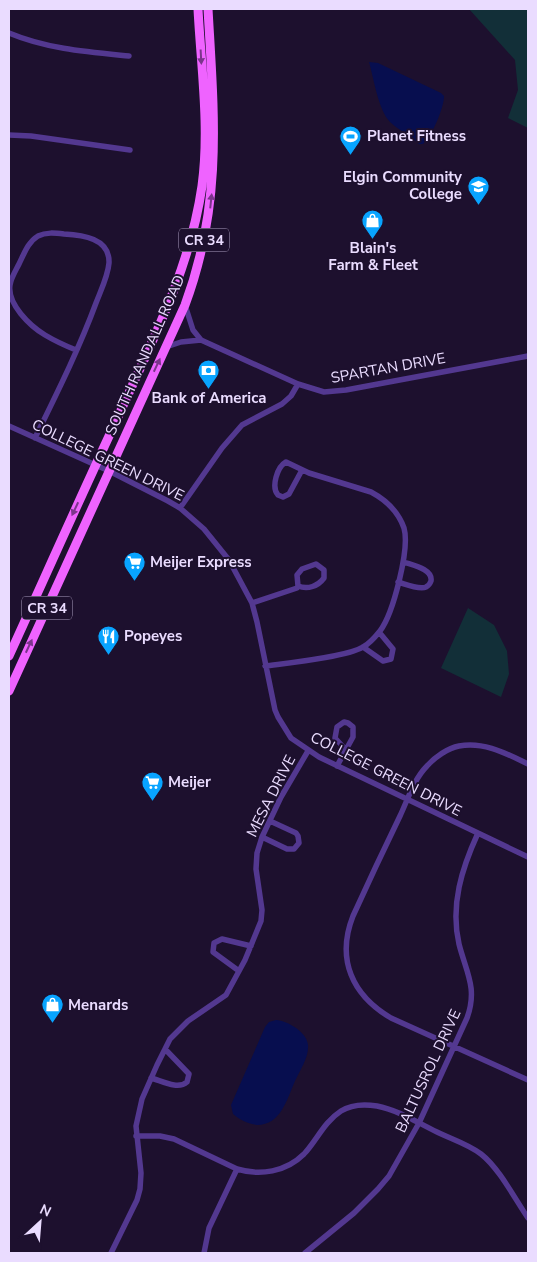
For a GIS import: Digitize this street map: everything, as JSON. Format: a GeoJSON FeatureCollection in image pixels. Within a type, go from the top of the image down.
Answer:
{"type":"FeatureCollection","features":[{"type":"Feature","properties":{"kind":"main road","name":"SOUTH RANDALL ROAD"},"geometry":{"type":"LineString","coordinates":[[9,656],[182,272],[195,226],[204,162],[198,9]]}},
{"type":"Feature","properties":{"kind":"main road","name":"SOUTH RANDALL ROAD"},"geometry":{"type":"LineString","coordinates":[[9,691],[185,305],[192,284],[206,230],[214,171],[213,101],[208,9]]}},
{"type":"Feature","properties":{"kind":"street"},"geometry":{"type":"LineString","coordinates":[[9,33],[40,44],[129,56]]}},
{"type":"Feature","properties":{"kind":"street"},"geometry":{"type":"LineString","coordinates":[[9,135],[54,139],[130,150]]}},
{"type":"Feature","properties":{"kind":"street"},"geometry":{"type":"LineString","coordinates":[[35,438],[76,350],[94,309],[107,271],[108,257],[101,244],[94,238],[85,235],[46,233],[33,240],[28,246],[10,281],[10,295],[14,304],[36,328],[52,340],[76,350]]}},
{"type":"Feature","properties":{"kind":"street"},"geometry":{"type":"LineString","coordinates":[[185,305],[193,330],[201,340]]}},
{"type":"Feature","properties":{"kind":"street"},"geometry":{"type":"LineString","coordinates":[[166,347],[181,342],[201,340]]}},
{"type":"Feature","properties":{"kind":"street","name":"SPARTAN DRIVE"},"geometry":{"type":"LineString","coordinates":[[201,340],[298,384],[324,392],[346,390],[528,356]]}},
{"type":"Feature","properties":{"kind":"street"},"geometry":{"type":"LineString","coordinates":[[180,508],[222,448],[242,425],[282,404],[291,396],[298,384]]}},
{"type":"Feature","properties":{"kind":"street","name":"COLLEGE GREEN DRIVE"},"geometry":{"type":"LineString","coordinates":[[9,426],[109,471],[180,508],[204,529],[229,560],[252,603],[275,710],[292,738],[308,751],[337,766],[528,857]]}},
{"type":"Feature","properties":{"kind":"street"},"geometry":{"type":"LineString","coordinates":[[265,666],[346,653],[363,648],[379,632],[386,619],[404,562],[405,539],[403,526],[397,514],[384,500],[371,492],[302,470],[286,462],[279,469],[274,488],[276,493],[283,497],[289,494],[302,470]]}},
{"type":"Feature","properties":{"kind":"street"},"geometry":{"type":"LineString","coordinates":[[398,582],[421,588],[430,584],[430,574],[426,570],[404,562]]}},
{"type":"Feature","properties":{"kind":"street"},"geometry":{"type":"LineString","coordinates":[[252,603],[298,586],[308,588],[316,585],[324,578],[324,570],[316,564],[302,569],[297,575],[298,586]]}},
{"type":"Feature","properties":{"kind":"street"},"geometry":{"type":"LineString","coordinates":[[363,648],[383,661],[391,659],[393,650],[379,632]]}},
{"type":"Feature","properties":{"kind":"street"},"geometry":{"type":"LineString","coordinates":[[337,766],[346,750],[354,733],[351,724],[344,722],[337,727],[335,738],[346,750]]}},
{"type":"Feature","properties":{"kind":"street"},"geometry":{"type":"LineString","coordinates":[[528,764],[488,747],[459,746],[444,752],[427,766],[417,779],[350,923],[347,941],[348,967],[354,982],[375,1008],[391,1018],[528,1080]]}},
{"type":"Feature","properties":{"kind":"street","name":"MESA DRIVE"},"geometry":{"type":"LineString","coordinates":[[111,1253],[137,1200],[140,1189],[141,1173],[136,1136],[136,1118],[139,1108],[170,1039],[179,1029],[226,995],[240,971],[261,921],[262,910],[255,861],[262,837],[287,785],[308,751]]}},
{"type":"Feature","properties":{"kind":"street"},"geometry":{"type":"LineString","coordinates":[[262,837],[287,849],[294,849],[299,843],[296,833],[270,821]]}},
{"type":"Feature","properties":{"kind":"street","name":"BALTUSROL DRIVE"},"geometry":{"type":"LineString","coordinates":[[305,1253],[354,1213],[378,1189],[398,1160],[419,1123],[470,1010],[472,989],[458,936],[457,898],[463,868],[478,833]]}},
{"type":"Feature","properties":{"kind":"street"},"geometry":{"type":"LineString","coordinates":[[240,971],[214,952],[214,943],[222,939],[251,946]]}},
{"type":"Feature","properties":{"kind":"street"},"geometry":{"type":"LineString","coordinates":[[151,1078],[182,1086],[187,1082],[189,1074],[165,1049]]}},
{"type":"Feature","properties":{"kind":"street"},"geometry":{"type":"LineString","coordinates":[[136,1136],[160,1136],[174,1139],[237,1169],[261,1173],[274,1171],[286,1166],[303,1154],[333,1117],[342,1110],[356,1105],[371,1105],[386,1109],[419,1123],[469,1147],[481,1155],[508,1188],[528,1218]]}},
{"type":"Feature","properties":{"kind":"street"},"geometry":{"type":"LineString","coordinates":[[204,1253],[209,1228],[237,1169]]}},
{"type":"Feature","properties":{"kind":"shaded area"},"geometry":{"type":"Polygon","coordinates":[[[469,9],[528,9],[528,128],[508,118],[518,90],[515,60],[469,9]]]}},
{"type":"Feature","properties":{"kind":"shaded area"},"geometry":{"type":"Polygon","coordinates":[[[369,62],[378,63],[444,96],[437,122],[423,144],[419,144],[397,128],[390,122],[382,110],[369,62]]]}},
{"type":"Feature","properties":{"kind":"shaded area"},"geometry":{"type":"Polygon","coordinates":[[[468,608],[494,625],[507,651],[509,674],[501,697],[441,668],[468,608]]]}},
{"type":"Feature","properties":{"kind":"shaded area"},"geometry":{"type":"Polygon","coordinates":[[[276,1020],[286,1022],[301,1032],[307,1040],[307,1054],[286,1103],[277,1116],[265,1124],[248,1123],[233,1114],[231,1105],[265,1027],[269,1022],[276,1020]]]}},
{"type":"Feature","properties":{"kind":"place","name":"Planet Fitness"},"geometry":{"type":"Point","coordinates":[351,155]}},
{"type":"Feature","properties":{"kind":"place","name":"Elgin Community College"},"geometry":{"type":"Point","coordinates":[478,205]}},
{"type":"Feature","properties":{"kind":"place","name":"Blain's Farm & Fleet"},"geometry":{"type":"Point","coordinates":[373,239]}},
{"type":"Feature","properties":{"kind":"place","name":"Bank of America"},"geometry":{"type":"Point","coordinates":[209,389]}},
{"type":"Feature","properties":{"kind":"place","name":"Meijer Express"},"geometry":{"type":"Point","coordinates":[134,581]}},
{"type":"Feature","properties":{"kind":"place","name":"Popeyes"},"geometry":{"type":"Point","coordinates":[108,655]}},
{"type":"Feature","properties":{"kind":"place","name":"Meijer"},"geometry":{"type":"Point","coordinates":[152,801]}},
{"type":"Feature","properties":{"kind":"place","name":"Menards"},"geometry":{"type":"Point","coordinates":[52,1024]}}]}
